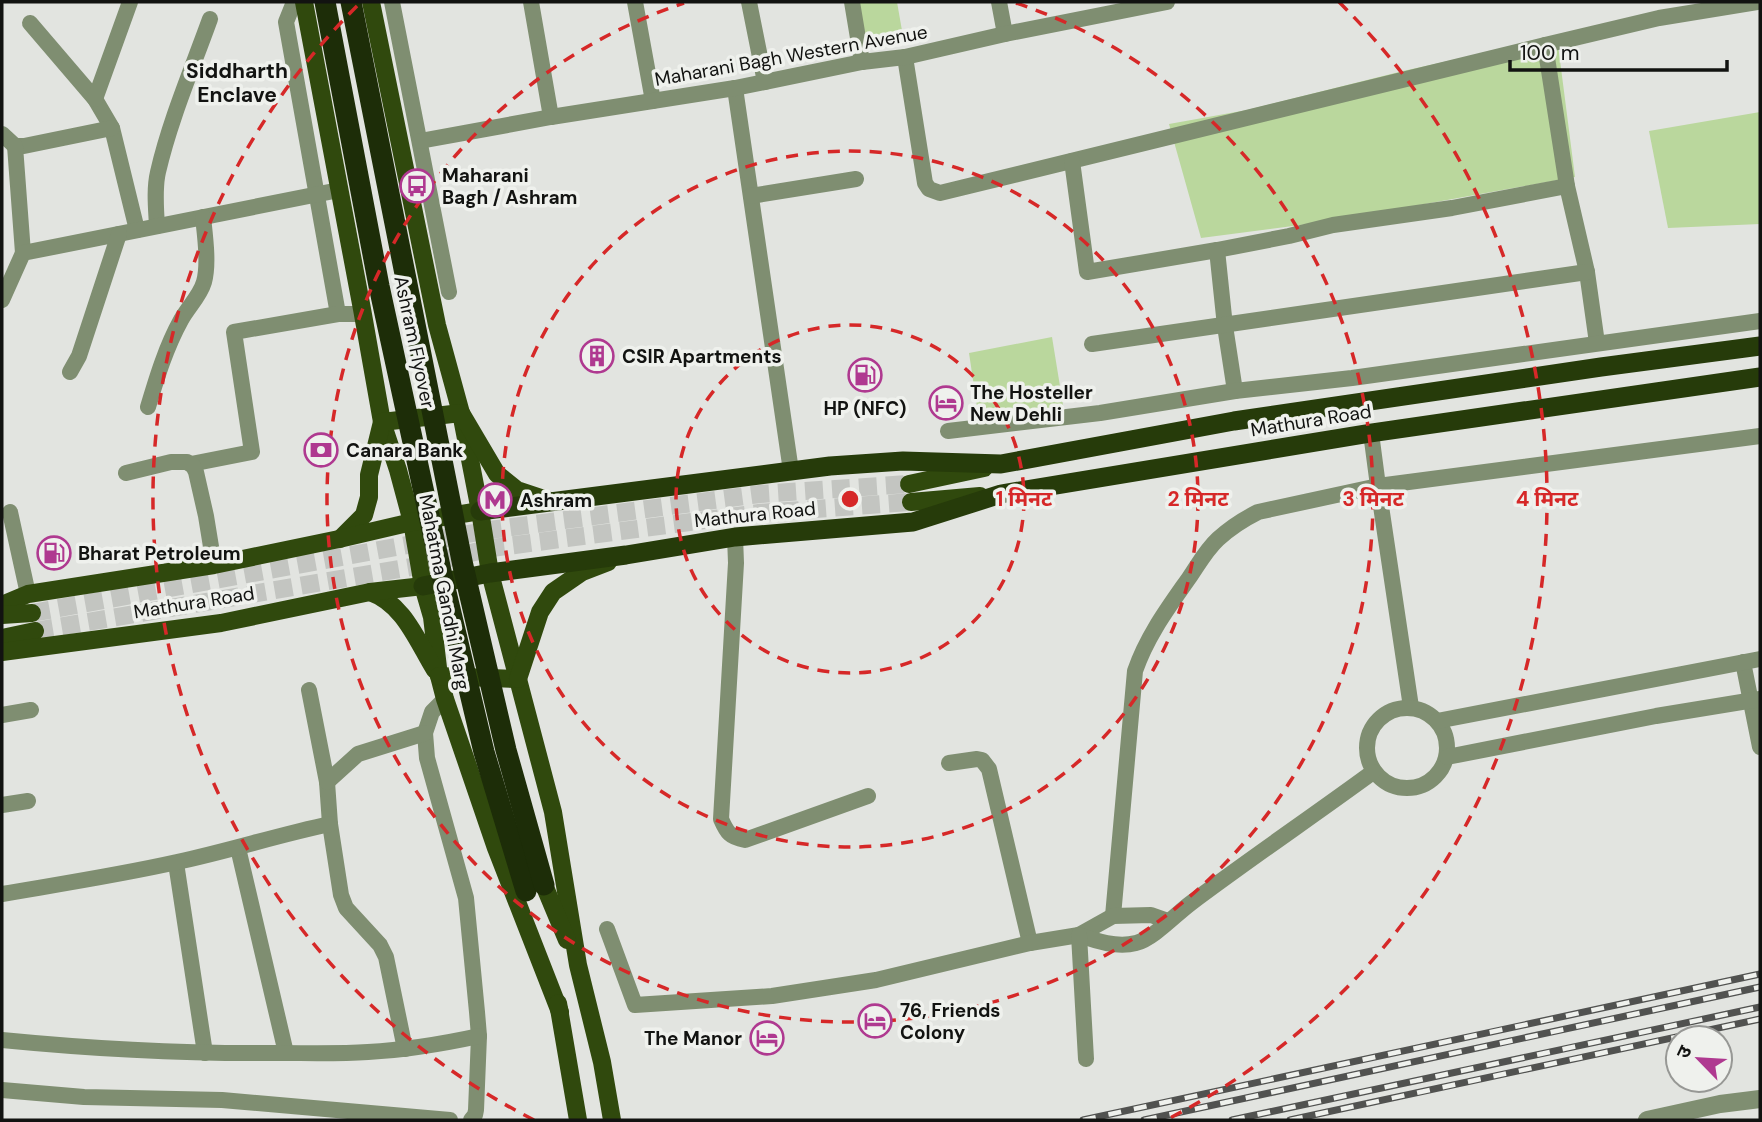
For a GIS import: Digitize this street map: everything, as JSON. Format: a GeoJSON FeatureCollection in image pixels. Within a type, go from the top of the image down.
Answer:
{"type":"FeatureCollection","features":[{"type":"Feature","properties":{"kind":"highway","name":"Ashram Flyover"},"geometry":{"type":"LineString","coordinates":[[325,2],[379,286],[441,571],[484,752],[535,888]]}},
{"type":"Feature","properties":{"kind":"highway","name":"Ashram Flyover"},"geometry":{"type":"LineString","coordinates":[[351,2],[463,566],[535,888]]}},
{"type":"Feature","properties":{"kind":"highway","name":"Mathura Road"},"geometry":{"type":"LineString","coordinates":[[480,511],[830,466],[903,461],[1001,464],[1248,419],[1760,346]]}},
{"type":"Feature","properties":{"kind":"highway","name":"Mathura Road"},"geometry":{"type":"LineString","coordinates":[[423,586],[490,573],[735,537],[913,522],[1001,494],[1371,433],[1760,377]]}},
{"type":"Feature","properties":{"kind":"main road","name":"Mahatma Gandhi Marg"},"geometry":{"type":"LineString","coordinates":[[304,2],[382,422],[412,522],[423,586],[432,617],[439,676],[496,848],[559,1012]]}},
{"type":"Feature","properties":{"kind":"main road"},"geometry":{"type":"LineString","coordinates":[[371,2],[437,326],[461,413],[490,573],[553,812],[578,965],[602,1062],[612,1120]]}},
{"type":"Feature","properties":{"kind":"main road"},"geometry":{"type":"LineString","coordinates":[[367,339],[437,326]]}},
{"type":"Feature","properties":{"kind":"main road"},"geometry":{"type":"LineString","coordinates":[[339,539],[364,515],[369,497],[369,475],[382,422],[461,413]]}},
{"type":"Feature","properties":{"kind":"main road"},"geometry":{"type":"LineString","coordinates":[[461,413],[497,474],[517,490],[551,501]]}},
{"type":"Feature","properties":{"kind":"main road"},"geometry":{"type":"LineString","coordinates":[[1001,464],[910,493],[1001,494]]}},
{"type":"Feature","properties":{"kind":"main road","name":"Mathura Road"},"geometry":{"type":"LineString","coordinates":[[2,605],[29,594],[214,565],[412,522],[480,511]]}},
{"type":"Feature","properties":{"kind":"main road"},"geometry":{"type":"LineString","coordinates":[[519,679],[540,612],[553,592],[582,572],[626,555]]}},
{"type":"Feature","properties":{"kind":"main road","name":"Mathura Road"},"geometry":{"type":"LineString","coordinates":[[2,652],[220,623],[370,592],[423,586]]}},
{"type":"Feature","properties":{"kind":"main road"},"geometry":{"type":"LineString","coordinates":[[370,592],[383,597],[408,623],[439,676],[519,679]]}},
{"type":"Feature","properties":{"kind":"main road"},"geometry":{"type":"LineString","coordinates":[[2,615],[32,613]]}},
{"type":"Feature","properties":{"kind":"main road"},"geometry":{"type":"LineString","coordinates":[[2,638],[35,631]]}},
{"type":"Feature","properties":{"kind":"main road"},"geometry":{"type":"LineString","coordinates":[[535,888],[578,965]]}},
{"type":"Feature","properties":{"kind":"main road"},"geometry":{"type":"LineString","coordinates":[[535,888],[570,1065],[578,1120]]}},
{"type":"Feature","properties":{"kind":"street"},"geometry":{"type":"LineString","coordinates":[[95,99],[130,2]]}},
{"type":"Feature","properties":{"kind":"street"},"geometry":{"type":"LineString","coordinates":[[293,2],[286,22],[338,314]]}},
{"type":"Feature","properties":{"kind":"street"},"geometry":{"type":"LineString","coordinates":[[392,2],[449,292]]}},
{"type":"Feature","properties":{"kind":"street"},"geometry":{"type":"LineString","coordinates":[[531,2],[551,117]]}},
{"type":"Feature","properties":{"kind":"street"},"geometry":{"type":"LineString","coordinates":[[635,2],[653,101]]}},
{"type":"Feature","properties":{"kind":"street"},"geometry":{"type":"LineString","coordinates":[[749,2],[765,82]]}},
{"type":"Feature","properties":{"kind":"street"},"geometry":{"type":"LineString","coordinates":[[852,2],[862,62]]}},
{"type":"Feature","properties":{"kind":"street"},"geometry":{"type":"LineString","coordinates":[[999,2],[1005,34]]}},
{"type":"Feature","properties":{"kind":"street","name":"Maharani Bagh Western Avenue"},"geometry":{"type":"LineString","coordinates":[[420,141],[735,88],[862,62],[905,57],[1167,2]]}},
{"type":"Feature","properties":{"kind":"street"},"geometry":{"type":"LineString","coordinates":[[1656,2],[1659,18]]}},
{"type":"Feature","properties":{"kind":"street"},"geometry":{"type":"LineString","coordinates":[[905,57],[925,183],[929,189],[940,193],[1659,18],[1757,2]]}},
{"type":"Feature","properties":{"kind":"street"},"geometry":{"type":"LineString","coordinates":[[157,226],[158,173],[210,19]]}},
{"type":"Feature","properties":{"kind":"street"},"geometry":{"type":"LineString","coordinates":[[30,23],[95,99],[112,128],[137,230]]}},
{"type":"Feature","properties":{"kind":"street"},"geometry":{"type":"LineString","coordinates":[[1545,45],[1567,186],[1587,272],[1597,342]]}},
{"type":"Feature","properties":{"kind":"street"},"geometry":{"type":"LineString","coordinates":[[735,88],[791,471]]}},
{"type":"Feature","properties":{"kind":"street"},"geometry":{"type":"LineString","coordinates":[[15,146],[112,128]]}},
{"type":"Feature","properties":{"kind":"street"},"geometry":{"type":"LineString","coordinates":[[2,134],[15,146],[23,253],[2,300]]}},
{"type":"Feature","properties":{"kind":"street"},"geometry":{"type":"LineString","coordinates":[[1072,161],[1087,272],[1217,250],[1333,225],[1452,208],[1567,186]]}},
{"type":"Feature","properties":{"kind":"street"},"geometry":{"type":"LineString","coordinates":[[751,197],[856,179]]}},
{"type":"Feature","properties":{"kind":"street"},"geometry":{"type":"LineString","coordinates":[[23,253],[339,190]]}},
{"type":"Feature","properties":{"kind":"street"},"geometry":{"type":"LineString","coordinates":[[148,407],[173,336],[204,284],[206,272],[203,216]]}},
{"type":"Feature","properties":{"kind":"street"},"geometry":{"type":"LineString","coordinates":[[70,372],[79,356],[119,234]]}},
{"type":"Feature","properties":{"kind":"street"},"geometry":{"type":"LineString","coordinates":[[1217,250],[1235,391]]}},
{"type":"Feature","properties":{"kind":"street"},"geometry":{"type":"LineString","coordinates":[[1092,344],[1587,272]]}},
{"type":"Feature","properties":{"kind":"street"},"geometry":{"type":"LineString","coordinates":[[126,473],[171,462],[191,464],[253,452],[234,331],[338,314],[363,314]]}},
{"type":"Feature","properties":{"kind":"street"},"geometry":{"type":"LineString","coordinates":[[948,431],[1100,413],[1235,391],[1352,378],[1760,321]]}},
{"type":"Feature","properties":{"kind":"street"},"geometry":{"type":"LineString","coordinates":[[1371,433],[1412,707]]}},
{"type":"Feature","properties":{"kind":"street"},"geometry":{"type":"LineString","coordinates":[[1113,916],[1135,671],[1143,648],[1159,621],[1205,554],[1218,539],[1242,520],[1258,512],[1378,486],[1760,436]]}},
{"type":"Feature","properties":{"kind":"street"},"geometry":{"type":"LineString","coordinates":[[191,464],[196,472],[214,565]]}},
{"type":"Feature","properties":{"kind":"street"},"geometry":{"type":"LineString","coordinates":[[10,512],[29,594]]}},
{"type":"Feature","properties":{"kind":"street"},"geometry":{"type":"LineString","coordinates":[[735,537],[736,563],[721,819],[726,830],[734,838],[745,840],[868,796]]}},
{"type":"Feature","properties":{"kind":"street"},"geometry":{"type":"LineString","coordinates":[[1437,720],[1760,659]]}},
{"type":"Feature","properties":{"kind":"street"},"geometry":{"type":"LineString","coordinates":[[1744,662],[1756,700],[1760,747]]}},
{"type":"Feature","properties":{"kind":"street"},"geometry":{"type":"LineString","coordinates":[[309,690],[327,782],[330,824],[341,895],[346,908],[380,945],[386,957],[405,1049]]}},
{"type":"Feature","properties":{"kind":"street"},"geometry":{"type":"LineString","coordinates":[[445,699],[432,712],[425,733],[427,758],[466,898],[479,1036],[476,1110],[471,1120]]}},
{"type":"Feature","properties":{"kind":"street"},"geometry":{"type":"LineString","coordinates":[[1447,757],[1656,716],[1756,700]]}},
{"type":"Feature","properties":{"kind":"street"},"geometry":{"type":"LineString","coordinates":[[1412,707],[1437,720],[1448,745],[1447,757],[1436,777],[1428,783],[1402,789],[1390,785],[1373,772],[1367,746],[1372,728],[1381,718],[1388,713],[1412,707]]}},
{"type":"Feature","properties":{"kind":"street"},"geometry":{"type":"LineString","coordinates":[[2,715],[31,710]]}},
{"type":"Feature","properties":{"kind":"street"},"geometry":{"type":"LineString","coordinates":[[327,782],[358,754],[425,733]]}},
{"type":"Feature","properties":{"kind":"street"},"geometry":{"type":"LineString","coordinates":[[949,763],[977,759],[982,760],[989,769],[1030,943]]}},
{"type":"Feature","properties":{"kind":"street"},"geometry":{"type":"LineString","coordinates":[[1079,935],[1102,943],[1134,944],[1148,939],[1168,920],[1373,772]]}},
{"type":"Feature","properties":{"kind":"street"},"geometry":{"type":"LineString","coordinates":[[2,805],[27,801]]}},
{"type":"Feature","properties":{"kind":"street"},"geometry":{"type":"LineString","coordinates":[[2,894],[176,863],[330,824]]}},
{"type":"Feature","properties":{"kind":"street"},"geometry":{"type":"LineString","coordinates":[[238,848],[286,1053]]}},
{"type":"Feature","properties":{"kind":"street"},"geometry":{"type":"LineString","coordinates":[[176,863],[205,1052]]}},
{"type":"Feature","properties":{"kind":"street"},"geometry":{"type":"LineString","coordinates":[[607,929],[635,1005],[772,996],[876,980],[1030,943],[1079,935],[1113,916],[1151,915],[1168,920]]}},
{"type":"Feature","properties":{"kind":"street"},"geometry":{"type":"LineString","coordinates":[[1079,935],[1086,1059]]}},
{"type":"Feature","properties":{"kind":"street"},"geometry":{"type":"LineString","coordinates":[[2,1040],[73,1047],[205,1052],[367,1053],[443,1044],[479,1036]]}},
{"type":"Feature","properties":{"kind":"street"},"geometry":{"type":"LineString","coordinates":[[2,1090],[84,1097],[222,1100],[450,1120]]}},
{"type":"Feature","properties":{"kind":"street"},"geometry":{"type":"LineString","coordinates":[[1647,1120],[1720,1104],[1760,1099]]}},
{"type":"Feature","properties":{"kind":"green space"},"geometry":{"type":"Polygon","coordinates":[[[857,2],[897,2],[904,42],[865,49],[857,2]]]}},
{"type":"Feature","properties":{"kind":"green space"},"geometry":{"type":"Polygon","coordinates":[[[1557,37],[1575,177],[1331,221],[1201,238],[1169,124],[1247,110],[1403,71],[1557,37]]]}},
{"type":"Feature","properties":{"kind":"green space"},"geometry":{"type":"Polygon","coordinates":[[[1760,112],[1760,224],[1668,228],[1649,131],[1760,112]]]}},
{"type":"Feature","properties":{"kind":"green space"},"geometry":{"type":"Polygon","coordinates":[[[1052,337],[1065,417],[980,427],[969,353],[1052,337]]]}},
{"type":"Feature","properties":{"kind":"tunnel"},"geometry":{"type":"LineString","coordinates":[[32,613],[490,530],[760,494],[909,484]]}},
{"type":"Feature","properties":{"kind":"tunnel"},"geometry":{"type":"LineString","coordinates":[[35,631],[411,567],[492,548],[759,513],[911,502]]}},
{"type":"Feature","properties":{"kind":"railway"},"geometry":{"type":"LineString","coordinates":[[1083,1120],[1760,974]]}},
{"type":"Feature","properties":{"kind":"railway"},"geometry":{"type":"LineString","coordinates":[[1144,1120],[1760,987]]}},
{"type":"Feature","properties":{"kind":"railway"},"geometry":{"type":"LineString","coordinates":[[1232,1120],[1760,1007]]}},
{"type":"Feature","properties":{"kind":"railway"},"geometry":{"type":"LineString","coordinates":[[1290,1120],[1760,1019]]}},
{"type":"Feature","properties":{"kind":"place","name":"Maharani Bagh / Ashram"},"geometry":{"type":"Point","coordinates":[417,186]}},
{"type":"Feature","properties":{"kind":"place","name":"CSIR Apartments"},"geometry":{"type":"Point","coordinates":[597,356]}},
{"type":"Feature","properties":{"kind":"place","name":"HP (NFC)"},"geometry":{"type":"Point","coordinates":[865,375]}},
{"type":"Feature","properties":{"kind":"place","name":"The Hosteller New Dehli"},"geometry":{"type":"Point","coordinates":[946,403]}},
{"type":"Feature","properties":{"kind":"place","name":"Canara Bank"},"geometry":{"type":"Point","coordinates":[321,450]}},
{"type":"Feature","properties":{"kind":"place","name":"Ashram"},"geometry":{"type":"Point","coordinates":[495,500]}},
{"type":"Feature","properties":{"kind":"place","name":"Bharat Petroleum"},"geometry":{"type":"Point","coordinates":[54,553]}},
{"type":"Feature","properties":{"kind":"place","name":"76, Friends Colony"},"geometry":{"type":"Point","coordinates":[875,1021]}},
{"type":"Feature","properties":{"kind":"place","name":"The Manor"},"geometry":{"type":"Point","coordinates":[767,1038]}},
{"type":"Feature","properties":{"kind":"district","name":"Siddharth Enclave"},"geometry":{"type":"Point","coordinates":[237,83]}}]}
